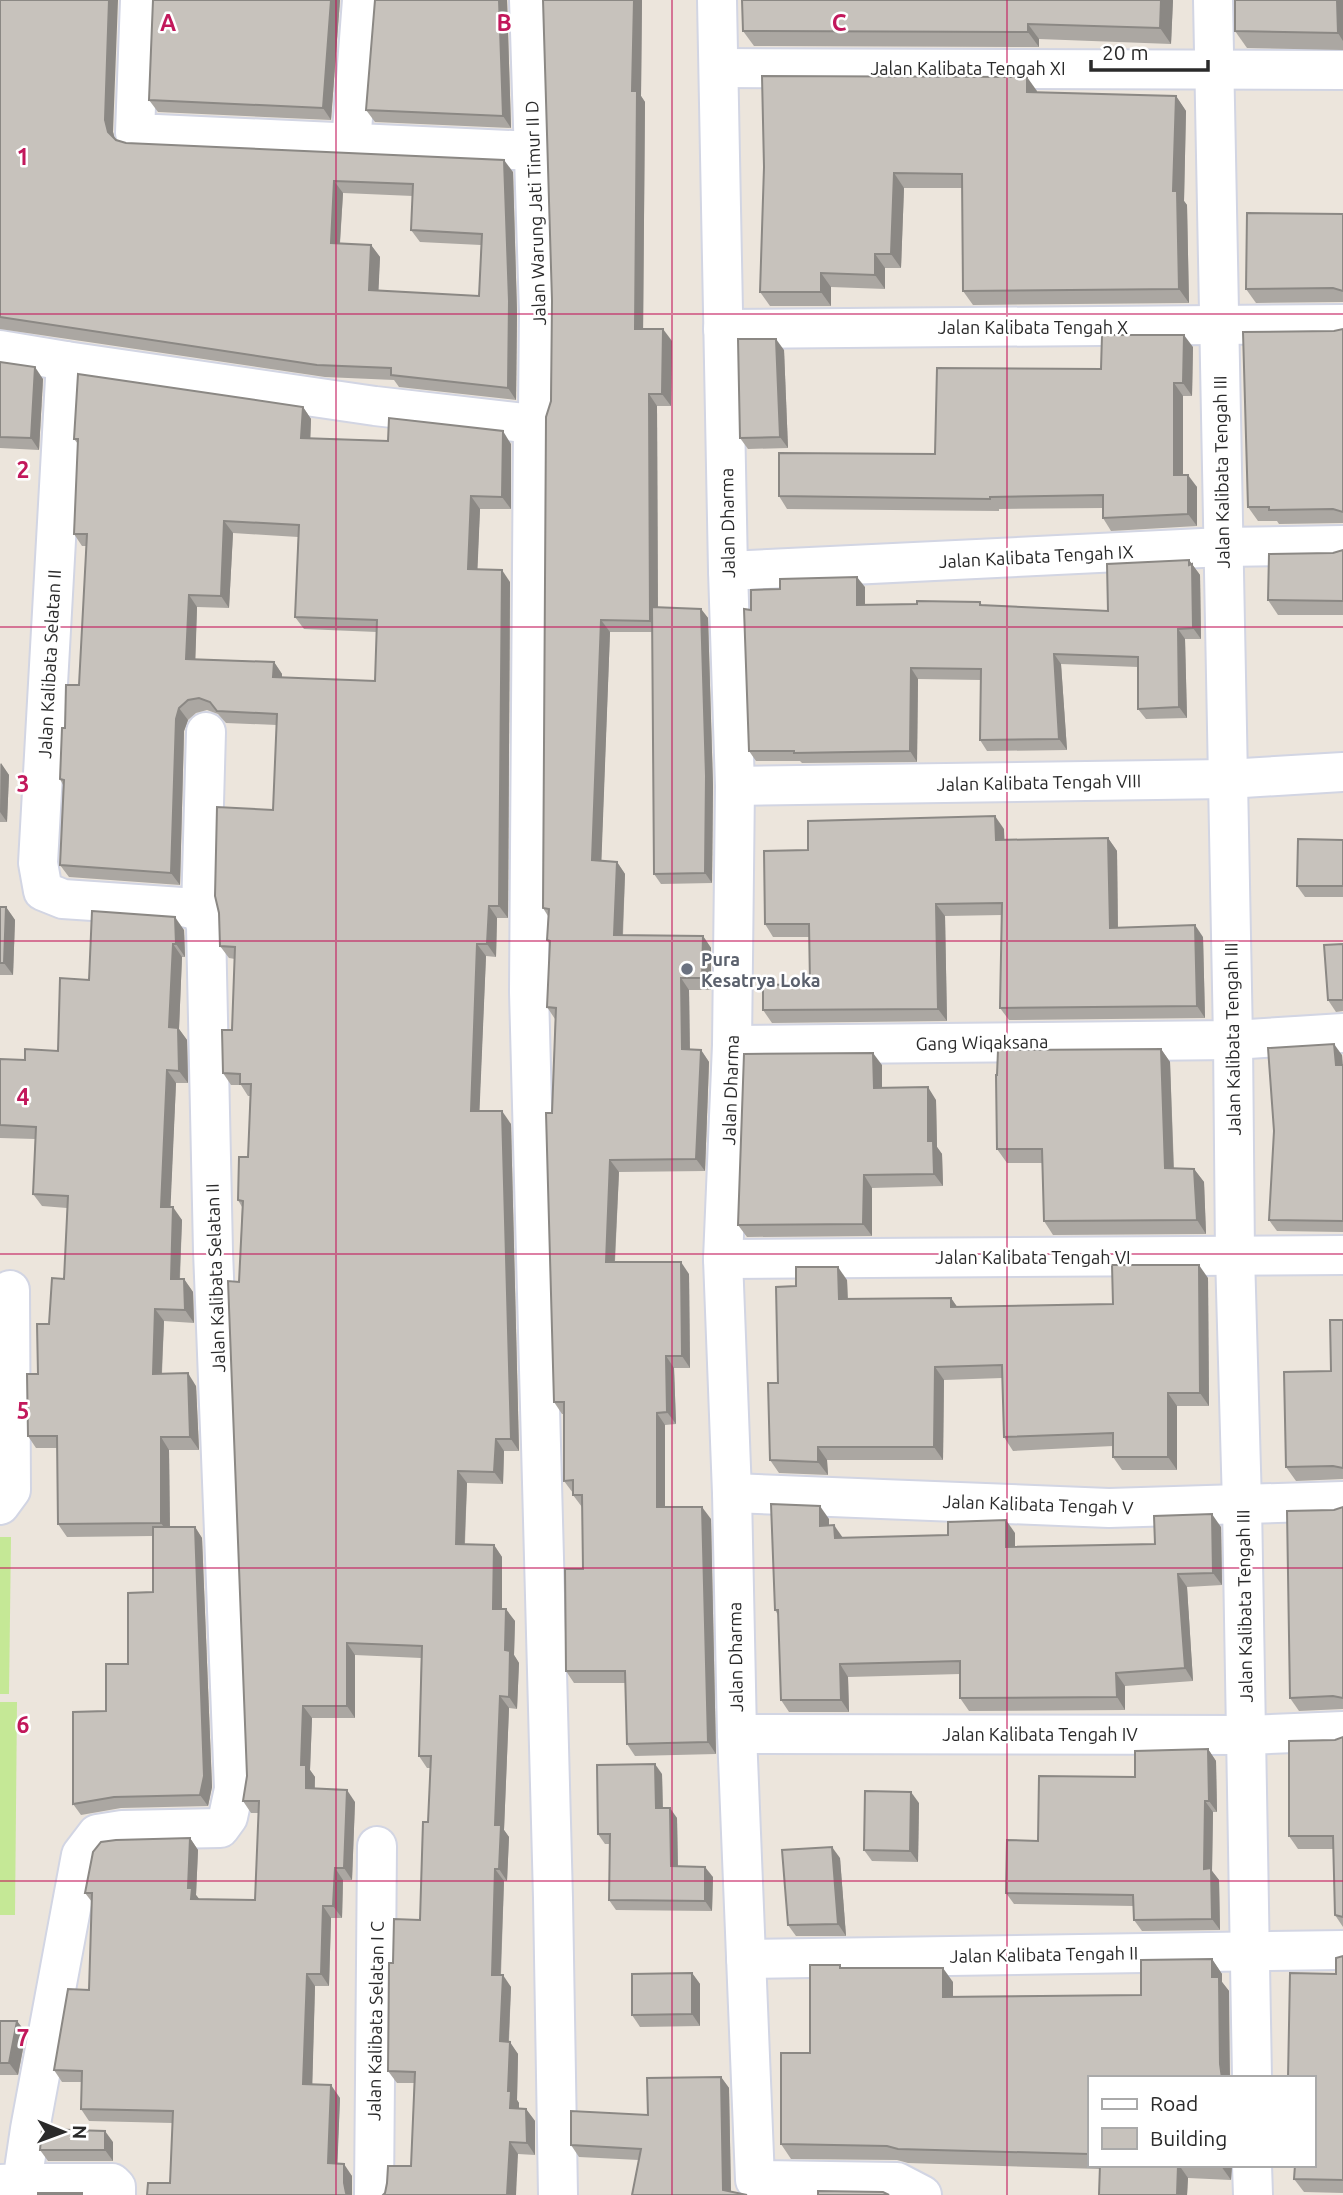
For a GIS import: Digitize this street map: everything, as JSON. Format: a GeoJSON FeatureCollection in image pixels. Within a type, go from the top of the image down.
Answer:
{"type":"FeatureCollection","features":[{"type":"Feature","properties":{"kind":"street"},"geometry":{"type":"LineString","coordinates":[[140,0],[135,133],[534,151]]}},
{"type":"Feature","properties":{"kind":"street"},"geometry":{"type":"LineString","coordinates":[[351,144],[362,0]]}},
{"type":"Feature","properties":{"kind":"street","name":"Jalan Warung Jati Timur II D"},"geometry":{"type":"LineString","coordinates":[[529,0],[539,338],[538,413],[533,424],[529,992],[554,1898],[558,2195]]}},
{"type":"Feature","properties":{"kind":"street","name":"Jalan Dharma"},"geometry":{"type":"LineString","coordinates":[[718,0],[728,571],[735,786],[732,1045],[723,1259],[732,1493],[737,1734],[755,2180],[897,2182],[922,2195]]}},
{"type":"Feature","properties":{"kind":"street","name":"Jalan Kalibata Tengah III"},"geometry":{"type":"LineString","coordinates":[[1213,0],[1252,2076]]}},
{"type":"Feature","properties":{"kind":"street","name":"Jalan Kalibata Tengah XI"},"geometry":{"type":"LineString","coordinates":[[719,68],[1343,70]]}},
{"type":"Feature","properties":{"kind":"street","name":"Jalan Kalibata Tengah X"},"geometry":{"type":"LineString","coordinates":[[723,329],[1343,324]]}},
{"type":"Feature","properties":{"kind":"street"},"geometry":{"type":"LineString","coordinates":[[0,350],[375,406],[533,424]]}},
{"type":"Feature","properties":{"kind":"street","name":"Jalan Kalibata Selatan II"},"geometry":{"type":"LineString","coordinates":[[11,2184],[30,2129],[81,1855],[97,1833],[220,1828],[228,1817],[234,1789],[213,1251],[206,926],[201,911],[182,907],[63,899],[43,891],[38,863],[66,360]]}},
{"type":"Feature","properties":{"kind":"street","name":"Jalan Kalibata Tengah IX"},"geometry":{"type":"LineString","coordinates":[[728,571],[1223,547],[1343,545]]}},
{"type":"Feature","properties":{"kind":"street"},"geometry":{"type":"LineString","coordinates":[[201,911],[206,732]]}},
{"type":"Feature","properties":{"kind":"street","name":"Jalan Kalibata Tengah VIII"},"geometry":{"type":"LineString","coordinates":[[735,786],[1227,779],[1343,772]]}},
{"type":"Feature","properties":{"kind":"street","name":"Gang Wiqaksana"},"geometry":{"type":"LineString","coordinates":[[732,1045],[1233,1040],[1343,1033]]}},
{"type":"Feature","properties":{"kind":"street","name":"Jalan Kalibata Tengah VI"},"geometry":{"type":"LineString","coordinates":[[723,1259],[1343,1255]]}},
{"type":"Feature","properties":{"kind":"street"},"geometry":{"type":"LineString","coordinates":[[0,1505],[11,1490],[10,1290]]}},
{"type":"Feature","properties":{"kind":"street","name":"Jalan Kalibata Tengah V"},"geometry":{"type":"LineString","coordinates":[[732,1493],[1109,1508],[1343,1501]]}},
{"type":"Feature","properties":{"kind":"street","name":"Jalan Kalibata Tengah IV"},"geometry":{"type":"LineString","coordinates":[[737,1734],[1247,1734],[1343,1731]]}},
{"type":"Feature","properties":{"kind":"street","name":"Jalan Kalibata Selatan I C"},"geometry":{"type":"LineString","coordinates":[[374,2195],[377,1846]]}},
{"type":"Feature","properties":{"kind":"street","name":"Jalan Kalibata Tengah II"},"geometry":{"type":"LineString","coordinates":[[746,1959],[1343,1950]]}},
{"type":"Feature","properties":{"kind":"street"},"geometry":{"type":"LineString","coordinates":[[1252,2167],[1252,2195]]}},
{"type":"Feature","properties":{"kind":"street"},"geometry":{"type":"LineString","coordinates":[[11,2184],[112,2183],[116,2187],[116,2195]]}},
{"type":"Feature","properties":{"kind":"green space"},"geometry":{"type":"Polygon","coordinates":[[[0,1537],[11,1537],[9,1694],[0,1694],[0,1537]]]}},
{"type":"Feature","properties":{"kind":"green space"},"geometry":{"type":"Polygon","coordinates":[[[0,1702],[17,1702],[15,1915],[0,1915],[0,1702]]]}},
{"type":"Feature","properties":{"kind":"building"},"geometry":{"type":"Polygon","coordinates":[[[0,0],[109,0],[105,120],[108,132],[116,140],[126,143],[504,160],[509,301],[508,388],[391,375],[391,368],[317,365],[0,317],[0,0]],[[334,181],[331,243],[371,245],[369,290],[479,296],[482,234],[411,230],[413,184],[334,181]]]}},
{"type":"Feature","properties":{"kind":"building"},"geometry":{"type":"Polygon","coordinates":[[[153,0],[331,0],[323,108],[149,100],[153,0]]]}},
{"type":"Feature","properties":{"kind":"building"},"geometry":{"type":"Polygon","coordinates":[[[375,0],[499,0],[503,116],[366,110],[375,0]]]}},
{"type":"Feature","properties":{"kind":"building"},"geometry":{"type":"Polygon","coordinates":[[[543,0],[634,0],[632,91],[637,91],[635,329],[663,329],[662,394],[649,394],[650,621],[601,620],[592,860],[617,862],[614,935],[703,936],[702,978],[681,978],[682,1049],[701,1050],[696,1159],[610,1160],[606,1262],[681,1262],[682,1356],[666,1356],[667,1412],[657,1413],[657,1507],[702,1507],[708,1742],[627,1744],[625,1671],[566,1671],[565,1569],[583,1569],[582,1495],[573,1495],[573,1480],[564,1481],[564,1402],[554,1402],[546,1113],[552,1113],[556,1008],[547,1007],[549,909],[543,908],[546,417],[551,401],[552,301],[543,0]]]}},
{"type":"Feature","properties":{"kind":"building"},"geometry":{"type":"Polygon","coordinates":[[[742,0],[1161,0],[1160,28],[1028,24],[1028,32],[743,31],[742,0]]]}},
{"type":"Feature","properties":{"kind":"building"},"geometry":{"type":"Polygon","coordinates":[[[1235,0],[1337,0],[1338,33],[1235,31],[1235,0]]]}},
{"type":"Feature","properties":{"kind":"building"},"geometry":{"type":"Polygon","coordinates":[[[762,76],[1027,77],[1027,92],[1176,96],[1173,191],[1177,191],[1179,289],[963,291],[962,174],[894,173],[891,254],[875,254],[875,275],[821,273],[821,292],[760,292],[764,167],[762,76]]]}},
{"type":"Feature","properties":{"kind":"building"},"geometry":{"type":"Polygon","coordinates":[[[1247,213],[1343,214],[1343,291],[1333,288],[1246,289],[1247,213]]]}},
{"type":"Feature","properties":{"kind":"building"},"geometry":{"type":"Polygon","coordinates":[[[1343,329],[1343,512],[1333,509],[1269,510],[1269,507],[1248,507],[1243,332],[1343,329]]]}},
{"type":"Feature","properties":{"kind":"building"},"geometry":{"type":"Polygon","coordinates":[[[1102,335],[1184,335],[1183,383],[1174,383],[1174,475],[1188,475],[1188,514],[1103,518],[1103,495],[990,499],[779,496],[779,453],[935,454],[937,368],[1101,369],[1102,335]]]}},
{"type":"Feature","properties":{"kind":"building"},"geometry":{"type":"Polygon","coordinates":[[[738,339],[776,339],[780,437],[740,438],[738,339]]]}},
{"type":"Feature","properties":{"kind":"building"},"geometry":{"type":"Polygon","coordinates":[[[0,362],[35,367],[31,438],[0,437],[0,362]]]}},
{"type":"Feature","properties":{"kind":"building"},"geometry":{"type":"Polygon","coordinates":[[[78,374],[303,407],[301,438],[388,441],[389,418],[503,431],[502,497],[471,496],[468,569],[502,570],[499,906],[489,906],[487,944],[477,944],[471,1111],[502,1111],[511,1439],[496,1439],[494,1472],[458,1471],[456,1544],[494,1545],[493,1609],[506,1609],[505,1650],[510,1651],[509,1697],[500,1696],[495,1825],[501,1825],[499,1869],[495,1869],[492,1975],[503,1975],[500,2041],[510,2042],[510,2108],[526,2109],[527,2143],[510,2142],[507,2195],[383,2195],[388,2166],[411,2166],[415,2072],[388,2071],[389,1963],[393,1963],[394,1919],[420,1920],[423,1822],[428,1822],[431,1756],[419,1756],[422,1646],[347,1643],[347,1706],[303,1706],[301,1765],[306,1765],[306,1788],[347,1790],[344,1868],[335,1868],[333,1906],[323,1906],[321,1974],[307,1974],[303,2084],[331,2085],[328,2163],[344,2164],[344,2183],[348,2195],[147,2195],[148,2183],[170,2183],[173,2111],[81,2109],[82,2071],[54,2070],[68,1989],[89,1990],[92,1893],[85,1893],[93,1852],[101,1842],[190,1838],[188,1888],[192,1888],[191,1899],[255,1900],[259,1801],[243,1801],[247,1776],[228,1281],[239,1282],[243,1201],[238,1200],[239,1157],[248,1157],[251,1084],[240,1084],[240,1074],[223,1073],[222,1030],[232,1030],[235,947],[220,946],[219,913],[215,896],[217,807],[273,810],[277,714],[217,711],[210,702],[199,698],[188,700],[179,708],[176,719],[171,873],[60,865],[64,780],[60,779],[62,728],[65,728],[66,685],[79,685],[87,534],[74,534],[78,439],[74,439],[78,374]],[[224,521],[221,596],[189,595],[186,659],[274,662],[273,677],[375,681],[377,620],[295,617],[299,525],[224,521]]]}},
{"type":"Feature","properties":{"kind":"building"},"geometry":{"type":"Polygon","coordinates":[[[1343,550],[1343,601],[1268,600],[1269,554],[1333,553],[1343,550]]]}},
{"type":"Feature","properties":{"kind":"building"},"geometry":{"type":"Polygon","coordinates":[[[1189,560],[1189,565],[1192,564],[1193,628],[1178,629],[1179,707],[1138,709],[1138,657],[1054,654],[1059,739],[980,740],[981,669],[911,668],[910,751],[749,751],[744,609],[751,610],[751,590],[780,589],[780,579],[857,577],[857,605],[917,604],[917,601],[980,602],[980,605],[1108,611],[1107,564],[1189,560]]]}},
{"type":"Feature","properties":{"kind":"building"},"geometry":{"type":"Polygon","coordinates":[[[652,607],[701,609],[706,776],[705,873],[654,874],[652,607]]]}},
{"type":"Feature","properties":{"kind":"building"},"geometry":{"type":"Polygon","coordinates":[[[995,816],[996,840],[1108,838],[1110,928],[1195,925],[1197,1006],[1000,1008],[1002,903],[936,904],[938,1009],[763,1010],[763,985],[810,984],[809,924],[765,924],[764,851],[808,850],[808,821],[995,816]]]}},
{"type":"Feature","properties":{"kind":"building"},"geometry":{"type":"Polygon","coordinates":[[[1298,839],[1343,840],[1343,886],[1297,886],[1298,839]]]}},
{"type":"Feature","properties":{"kind":"building"},"geometry":{"type":"Polygon","coordinates":[[[0,907],[6,907],[4,963],[0,963],[0,907]]]}},
{"type":"Feature","properties":{"kind":"building"},"geometry":{"type":"Polygon","coordinates":[[[92,911],[175,917],[176,944],[173,944],[169,1027],[178,1028],[179,1071],[167,1070],[161,1207],[173,1207],[171,1279],[184,1279],[185,1310],[155,1309],[153,1374],[188,1373],[190,1437],[161,1437],[161,1523],[58,1524],[57,1436],[28,1436],[27,1374],[38,1374],[37,1324],[49,1324],[52,1278],[64,1279],[68,1196],[33,1194],[36,1127],[0,1125],[0,1059],[25,1060],[25,1049],[58,1051],[60,978],[89,980],[92,911]]]}},
{"type":"Feature","properties":{"kind":"building"},"geometry":{"type":"Polygon","coordinates":[[[1343,944],[1343,1000],[1328,1000],[1324,945],[1343,944]]]}},
{"type":"Feature","properties":{"kind":"building"},"geometry":{"type":"Polygon","coordinates":[[[1334,1044],[1336,1065],[1343,1065],[1343,1221],[1269,1220],[1274,1131],[1268,1048],[1334,1044]]]}},
{"type":"Feature","properties":{"kind":"building"},"geometry":{"type":"Polygon","coordinates":[[[1161,1049],[1165,1168],[1194,1169],[1197,1220],[1044,1221],[1042,1149],[997,1149],[998,1050],[1161,1049]]]}},
{"type":"Feature","properties":{"kind":"building"},"geometry":{"type":"Polygon","coordinates":[[[873,1053],[874,1088],[928,1087],[928,1141],[933,1141],[934,1174],[864,1175],[863,1224],[738,1225],[744,1054],[873,1053]]]}},
{"type":"Feature","properties":{"kind":"building"},"geometry":{"type":"Polygon","coordinates":[[[1112,1265],[1199,1265],[1200,1393],[1168,1393],[1168,1457],[1113,1457],[1113,1433],[1004,1437],[1002,1365],[935,1367],[934,1447],[818,1447],[818,1462],[770,1460],[768,1383],[778,1383],[776,1287],[796,1286],[796,1267],[838,1267],[839,1299],[951,1298],[951,1307],[1113,1304],[1112,1265]]]}},
{"type":"Feature","properties":{"kind":"building"},"geometry":{"type":"Polygon","coordinates":[[[1330,1320],[1343,1320],[1343,1468],[1286,1467],[1284,1372],[1331,1371],[1330,1320]]]}},
{"type":"Feature","properties":{"kind":"building"},"geometry":{"type":"Polygon","coordinates":[[[771,1504],[820,1506],[820,1526],[834,1525],[835,1538],[948,1535],[948,1522],[1006,1520],[1006,1547],[1155,1544],[1154,1516],[1212,1514],[1213,1573],[1178,1574],[1185,1668],[1116,1673],[1117,1697],[960,1698],[960,1661],[840,1664],[841,1700],[781,1700],[771,1504]]]}},
{"type":"Feature","properties":{"kind":"building"},"geometry":{"type":"Polygon","coordinates":[[[1343,1507],[1343,1698],[1290,1698],[1287,1511],[1334,1510],[1343,1507]]]}},
{"type":"Feature","properties":{"kind":"building"},"geometry":{"type":"Polygon","coordinates":[[[153,1527],[195,1527],[204,1776],[200,1795],[114,1797],[73,1804],[73,1712],[106,1711],[106,1664],[128,1664],[128,1593],[153,1592],[153,1527]]]}},
{"type":"Feature","properties":{"kind":"building"},"geometry":{"type":"Polygon","coordinates":[[[1343,1737],[1343,1917],[1335,1915],[1333,1836],[1289,1836],[1289,1741],[1335,1740],[1343,1737]]]}},
{"type":"Feature","properties":{"kind":"building"},"geometry":{"type":"Polygon","coordinates":[[[1208,1749],[1209,1801],[1205,1801],[1204,1869],[1211,1868],[1212,1919],[1134,1920],[1133,1895],[1006,1893],[1007,1840],[1038,1841],[1039,1776],[1135,1777],[1135,1751],[1208,1749]]]}},
{"type":"Feature","properties":{"kind":"building"},"geometry":{"type":"Polygon","coordinates":[[[655,1764],[656,1808],[670,1808],[671,1866],[705,1867],[705,1901],[609,1900],[610,1834],[598,1834],[597,1765],[655,1764]]]}},
{"type":"Feature","properties":{"kind":"building"},"geometry":{"type":"Polygon","coordinates":[[[865,1791],[911,1792],[910,1851],[864,1850],[865,1791]]]}},
{"type":"Feature","properties":{"kind":"building"},"geometry":{"type":"Polygon","coordinates":[[[832,1847],[838,1924],[788,1925],[782,1850],[832,1847]]]}},
{"type":"Feature","properties":{"kind":"building"},"geometry":{"type":"Polygon","coordinates":[[[1343,1956],[1343,2180],[1294,2179],[1295,2167],[1315,2167],[1315,2076],[1288,2076],[1290,1973],[1336,1974],[1336,1958],[1343,1956]]]}},
{"type":"Feature","properties":{"kind":"building"},"geometry":{"type":"Polygon","coordinates":[[[1212,1959],[1212,1977],[1219,1977],[1222,2076],[1088,2076],[1088,2154],[781,2144],[781,2053],[810,2053],[810,1965],[840,1965],[840,1968],[943,1968],[943,1997],[1141,1995],[1141,1960],[1212,1959]]]}},
{"type":"Feature","properties":{"kind":"building"},"geometry":{"type":"Polygon","coordinates":[[[692,1973],[692,2014],[632,2015],[632,1974],[692,1973]]]}},
{"type":"Feature","properties":{"kind":"building"},"geometry":{"type":"Polygon","coordinates":[[[0,2021],[17,2021],[9,2063],[0,2063],[0,2021]]]}},
{"type":"Feature","properties":{"kind":"building"},"geometry":{"type":"Polygon","coordinates":[[[721,2077],[723,2190],[747,2195],[632,2195],[641,2149],[571,2145],[571,2111],[648,2115],[647,2078],[721,2077]]]}},
{"type":"Feature","properties":{"kind":"building"},"geometry":{"type":"Polygon","coordinates":[[[42,2129],[105,2131],[105,2150],[40,2150],[42,2129]]]}},
{"type":"Feature","properties":{"kind":"building"},"geometry":{"type":"Polygon","coordinates":[[[1100,2167],[1178,2167],[1177,2195],[1099,2195],[1100,2167]]]}},
{"type":"Feature","properties":{"kind":"building"},"geometry":{"type":"Polygon","coordinates":[[[818,2191],[883,2192],[889,2195],[818,2195],[818,2191]]]}},
{"type":"Feature","properties":{"kind":"building"},"geometry":{"type":"Polygon","coordinates":[[[82,2193],[82,2195],[38,2195],[82,2193]]]}},
{"type":"Feature","properties":{"kind":"place","name":"Pura Kesatrya Loka"},"geometry":{"type":"Point","coordinates":[687,969]}}]}
